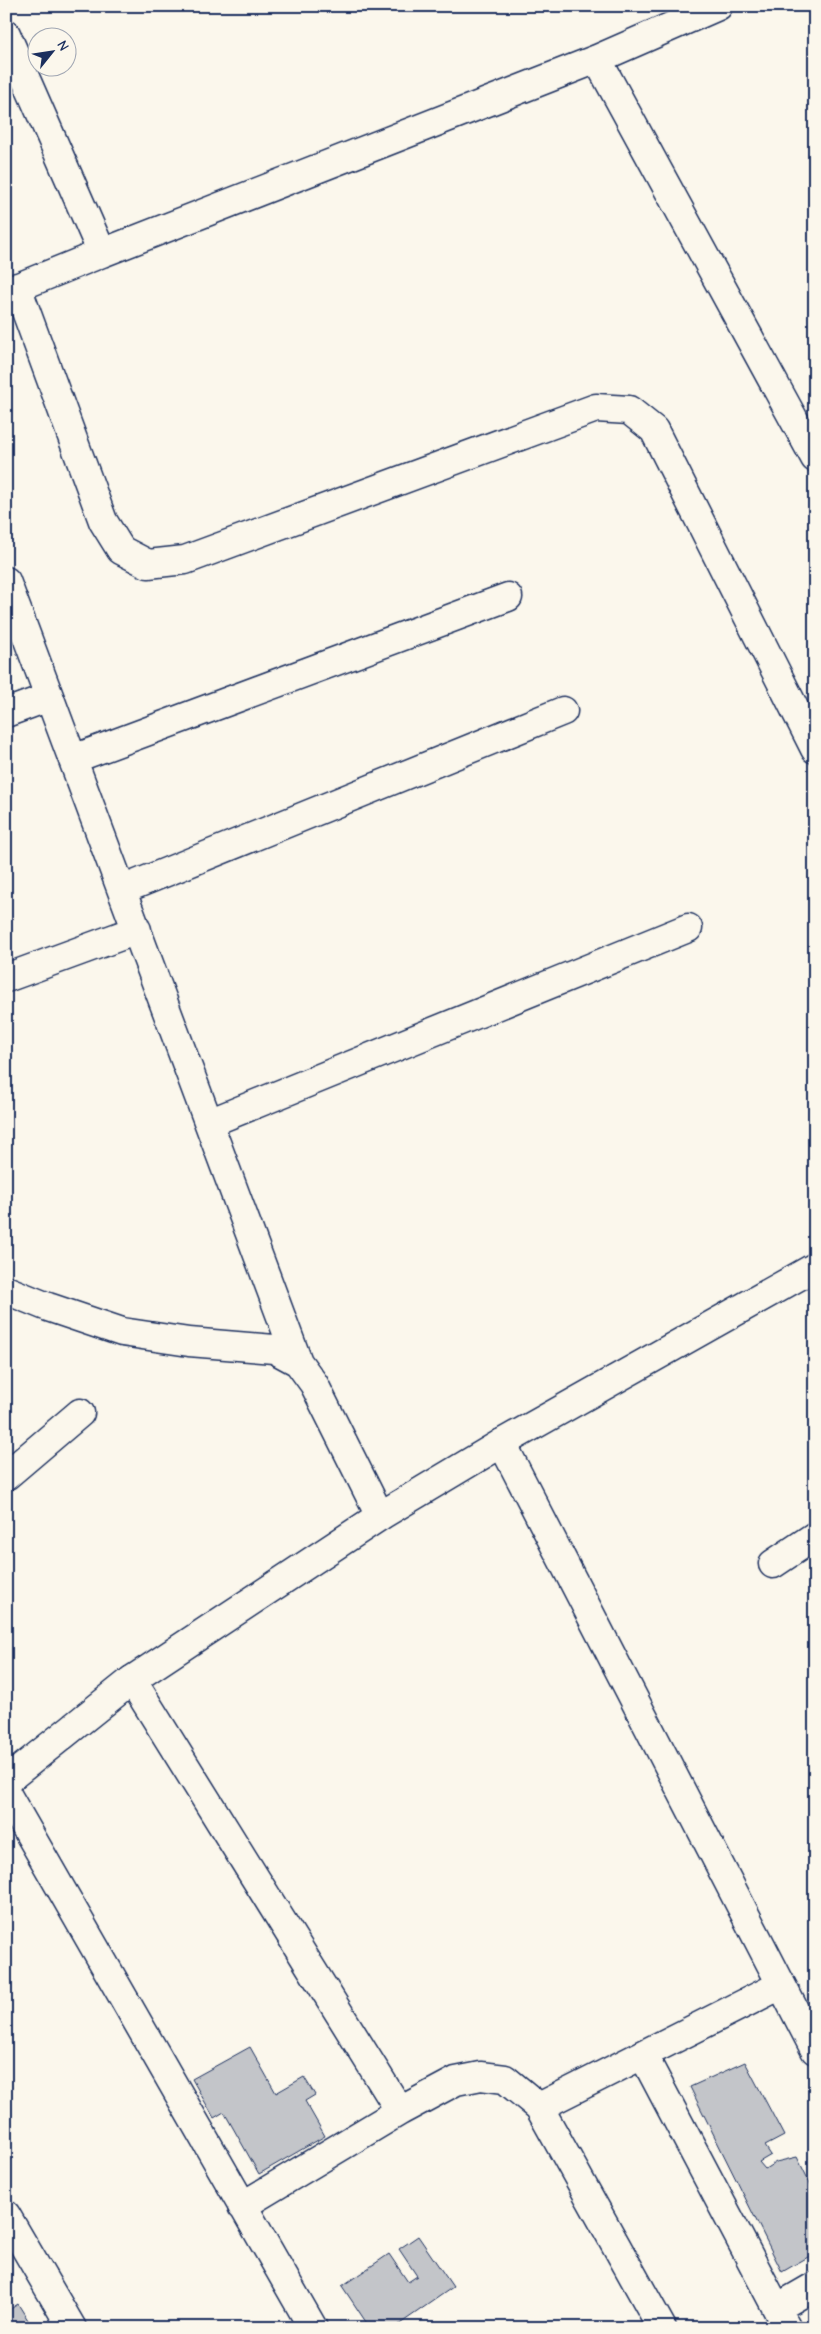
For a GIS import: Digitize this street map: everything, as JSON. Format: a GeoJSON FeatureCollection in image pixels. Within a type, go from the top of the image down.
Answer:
{"type":"FeatureCollection","features":[{"type":"Feature","properties":{"kind":"street"},"geometry":{"type":"LineString","coordinates":[[718,6],[597,59],[12,289],[103,520],[121,550],[148,564],[185,560],[596,408],[629,410],[654,430],[815,749]]}},
{"type":"Feature","properties":{"kind":"street"},"geometry":{"type":"LineString","coordinates":[[6,34],[102,253]]}},
{"type":"Feature","properties":{"kind":"street"},"geometry":{"type":"LineString","coordinates":[[597,59],[815,458]]}},
{"type":"Feature","properties":{"kind":"street"},"geometry":{"type":"LineString","coordinates":[[6,581],[298,1362],[314,1384],[380,1516]]}},
{"type":"Feature","properties":{"kind":"street"},"geometry":{"type":"LineString","coordinates":[[73,759],[508,597]]}},
{"type":"Feature","properties":{"kind":"street"},"geometry":{"type":"LineString","coordinates":[[6,713],[49,697]]}},
{"type":"Feature","properties":{"kind":"street"},"geometry":{"type":"LineString","coordinates":[[122,890],[563,711]]}},
{"type":"Feature","properties":{"kind":"street"},"geometry":{"type":"LineString","coordinates":[[209,1123],[688,928]]}},
{"type":"Feature","properties":{"kind":"street"},"geometry":{"type":"LineString","coordinates":[[6,978],[137,930]]}},
{"type":"Feature","properties":{"kind":"street"},"geometry":{"type":"LineString","coordinates":[[6,1781],[132,1680],[380,1516],[502,1443],[815,1267]]}},
{"type":"Feature","properties":{"kind":"street"},"geometry":{"type":"LineString","coordinates":[[6,1290],[48,1307],[122,1332],[188,1342],[274,1349],[298,1362]]}},
{"type":"Feature","properties":{"kind":"street"},"geometry":{"type":"LineString","coordinates":[[6,1476],[80,1413]]}},
{"type":"Feature","properties":{"kind":"street"},"geometry":{"type":"LineString","coordinates":[[502,1443],[815,2050]]}},
{"type":"Feature","properties":{"kind":"street"},"geometry":{"type":"LineString","coordinates":[[773,1564],[815,1536]]}},
{"type":"Feature","properties":{"kind":"street"},"geometry":{"type":"LineString","coordinates":[[132,1680],[400,2111]]}},
{"type":"Feature","properties":{"kind":"street"},"geometry":{"type":"LineString","coordinates":[[6,1793],[313,2328]]}},
{"type":"Feature","properties":{"kind":"street"},"geometry":{"type":"LineString","coordinates":[[539,2107],[782,1985]]}},
{"type":"Feature","properties":{"kind":"street"},"geometry":{"type":"LineString","coordinates":[[643,2055],[782,2318],[815,2286]]}},
{"type":"Feature","properties":{"kind":"street"},"geometry":{"type":"LineString","coordinates":[[242,2206],[400,2111],[456,2081],[481,2076],[505,2079],[539,2107],[662,2328]]}},
{"type":"Feature","properties":{"kind":"street"},"geometry":{"type":"LineString","coordinates":[[6,2215],[72,2328]]}},
{"type":"Feature","properties":{"kind":"building"},"geometry":{"type":"Polygon","coordinates":[[[250,2047],[276,2093],[304,2077],[315,2095],[305,2101],[325,2136],[259,2174],[224,2112],[214,2118],[192,2079],[250,2047]]]}},
{"type":"Feature","properties":{"kind":"building"},"geometry":{"type":"Polygon","coordinates":[[[745,2062],[784,2136],[765,2146],[771,2155],[759,2162],[765,2169],[776,2162],[797,2157],[815,2193],[815,2253],[782,2272],[690,2087],[745,2062]]]}},
{"type":"Feature","properties":{"kind":"building"},"geometry":{"type":"Polygon","coordinates":[[[418,2236],[453,2287],[394,2328],[370,2328],[342,2286],[389,2254],[408,2282],[417,2276],[399,2249],[418,2236]]]}},
{"type":"Feature","properties":{"kind":"building"},"geometry":{"type":"Polygon","coordinates":[[[18,2304],[33,2328],[6,2328],[6,2312],[18,2304]]]}}]}
